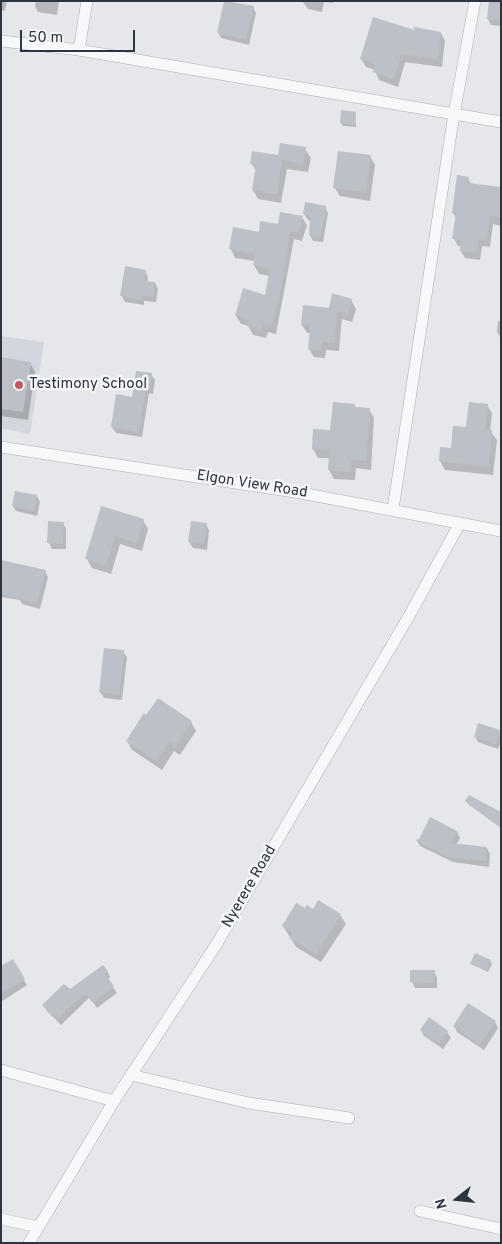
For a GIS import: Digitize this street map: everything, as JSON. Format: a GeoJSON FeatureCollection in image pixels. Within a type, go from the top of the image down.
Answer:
{"type":"FeatureCollection","features":[{"type":"Feature","properties":{"kind":"street"},"geometry":{"type":"LineString","coordinates":[[79,50],[87,1]]}},
{"type":"Feature","properties":{"kind":"street"},"geometry":{"type":"LineString","coordinates":[[393,509],[454,114],[475,1]]}},
{"type":"Feature","properties":{"kind":"street"},"geometry":{"type":"LineString","coordinates":[[1,41],[79,50],[501,122]]}},
{"type":"Feature","properties":{"kind":"street","name":"Elgon View Road"},"geometry":{"type":"LineString","coordinates":[[1,447],[393,509],[501,531]]}},
{"type":"Feature","properties":{"kind":"street","name":"Nyerere Road"},"geometry":{"type":"LineString","coordinates":[[29,1243],[114,1101],[216,945],[409,616],[460,524]]}},
{"type":"Feature","properties":{"kind":"street"},"geometry":{"type":"LineString","coordinates":[[1,1070],[114,1101]]}},
{"type":"Feature","properties":{"kind":"street"},"geometry":{"type":"LineString","coordinates":[[131,1075],[249,1103],[349,1118]]}},
{"type":"Feature","properties":{"kind":"street"},"geometry":{"type":"LineString","coordinates":[[420,1211],[501,1229]]}},
{"type":"Feature","properties":{"kind":"street"},"geometry":{"type":"LineString","coordinates":[[1,1219],[38,1227]]}},
{"type":"Feature","properties":{"kind":"shaded area","name":"Testimony School"},"geometry":{"type":"Polygon","coordinates":[[[1,336],[44,342],[30,434],[1,428],[1,336]]]}},
{"type":"Feature","properties":{"kind":"building"},"geometry":{"type":"Polygon","coordinates":[[[224,1],[254,6],[246,40],[217,33],[224,1]]]}},
{"type":"Feature","properties":{"kind":"building"},"geometry":{"type":"Polygon","coordinates":[[[489,1],[501,1],[501,20],[487,19],[489,1]]]}},
{"type":"Feature","properties":{"kind":"building"},"geometry":{"type":"Polygon","coordinates":[[[373,17],[414,30],[414,27],[441,32],[438,59],[401,54],[394,79],[373,72],[375,64],[360,59],[373,17]]]}},
{"type":"Feature","properties":{"kind":"building"},"geometry":{"type":"Polygon","coordinates":[[[341,110],[356,112],[355,125],[340,123],[341,110]]]}},
{"type":"Feature","properties":{"kind":"building"},"geometry":{"type":"Polygon","coordinates":[[[280,143],[306,147],[303,164],[282,160],[277,194],[252,190],[256,165],[250,164],[252,151],[278,155],[280,143]]]}},
{"type":"Feature","properties":{"kind":"building"},"geometry":{"type":"Polygon","coordinates":[[[338,151],[371,155],[366,192],[333,188],[338,151]]]}},
{"type":"Feature","properties":{"kind":"building"},"geometry":{"type":"Polygon","coordinates":[[[457,175],[469,177],[468,183],[501,187],[501,217],[490,216],[486,241],[478,240],[477,253],[460,251],[461,240],[452,239],[456,213],[452,213],[457,175]]]}},
{"type":"Feature","properties":{"kind":"building"},"geometry":{"type":"Polygon","coordinates":[[[305,202],[326,206],[320,237],[309,235],[310,216],[303,214],[305,202]]]}},
{"type":"Feature","properties":{"kind":"building"},"geometry":{"type":"Polygon","coordinates":[[[280,212],[303,216],[298,233],[290,231],[279,299],[271,326],[263,324],[261,330],[247,326],[249,320],[235,316],[243,288],[265,295],[270,268],[253,265],[255,254],[229,249],[233,227],[259,232],[260,221],[278,224],[280,212]]]}},
{"type":"Feature","properties":{"kind":"building"},"geometry":{"type":"Polygon","coordinates":[[[125,266],[146,270],[144,281],[155,282],[153,297],[141,295],[141,300],[120,296],[125,266]]]}},
{"type":"Feature","properties":{"kind":"building"},"geometry":{"type":"Polygon","coordinates":[[[332,293],[352,299],[348,314],[337,311],[335,343],[322,342],[321,350],[308,349],[310,326],[301,325],[303,305],[329,308],[332,293]]]}},
{"type":"Feature","properties":{"kind":"building"},"geometry":{"type":"Polygon","coordinates":[[[1,357],[31,362],[23,412],[1,409],[1,357]]]}},
{"type":"Feature","properties":{"kind":"building"},"geometry":{"type":"Polygon","coordinates":[[[136,371],[152,373],[150,389],[146,388],[139,432],[111,427],[116,394],[132,397],[136,371]]]}},
{"type":"Feature","properties":{"kind":"building"},"geometry":{"type":"Polygon","coordinates":[[[333,402],[355,404],[355,407],[370,408],[366,461],[351,460],[351,472],[328,470],[329,450],[312,449],[313,429],[330,430],[333,402]]]}},
{"type":"Feature","properties":{"kind":"building"},"geometry":{"type":"Polygon","coordinates":[[[469,402],[488,404],[485,429],[492,430],[489,467],[439,461],[440,447],[451,448],[453,426],[466,427],[469,402]]]}},
{"type":"Feature","properties":{"kind":"building"},"geometry":{"type":"Polygon","coordinates":[[[15,491],[37,495],[34,510],[12,506],[15,491]]]}},
{"type":"Feature","properties":{"kind":"building"},"geometry":{"type":"Polygon","coordinates":[[[101,506],[144,519],[137,543],[115,536],[106,565],[85,559],[101,506]]]}},
{"type":"Feature","properties":{"kind":"building"},"geometry":{"type":"Polygon","coordinates":[[[48,521],[64,522],[63,544],[47,543],[48,521]]]}},
{"type":"Feature","properties":{"kind":"building"},"geometry":{"type":"Polygon","coordinates":[[[191,521],[207,523],[204,544],[188,542],[191,521]]]}},
{"type":"Feature","properties":{"kind":"building"},"geometry":{"type":"Polygon","coordinates":[[[1,560],[46,570],[37,603],[1,594],[1,560]]]}},
{"type":"Feature","properties":{"kind":"building"},"geometry":{"type":"Polygon","coordinates":[[[104,648],[124,650],[119,695],[99,692],[104,648]]]}},
{"type":"Feature","properties":{"kind":"building"},"geometry":{"type":"Polygon","coordinates":[[[158,698],[192,721],[175,747],[169,742],[156,761],[126,741],[144,713],[146,715],[158,698]]]}},
{"type":"Feature","properties":{"kind":"building"},"geometry":{"type":"Polygon","coordinates":[[[478,723],[500,730],[495,744],[474,737],[478,723]]]}},
{"type":"Feature","properties":{"kind":"building"},"geometry":{"type":"Polygon","coordinates":[[[469,795],[501,812],[501,828],[465,801],[469,795]]]}},
{"type":"Feature","properties":{"kind":"building"},"geometry":{"type":"Polygon","coordinates":[[[430,817],[457,831],[451,843],[487,847],[486,861],[448,857],[415,840],[419,839],[430,817]]]}},
{"type":"Feature","properties":{"kind":"building"},"geometry":{"type":"Polygon","coordinates":[[[318,900],[341,914],[316,954],[289,938],[292,933],[282,926],[296,903],[305,908],[307,905],[313,909],[318,900]]]}},
{"type":"Feature","properties":{"kind":"building"},"geometry":{"type":"Polygon","coordinates":[[[475,953],[491,960],[487,971],[470,964],[475,953]]]}},
{"type":"Feature","properties":{"kind":"building"},"geometry":{"type":"Polygon","coordinates":[[[13,959],[25,979],[1,994],[1,966],[13,959]]]}},
{"type":"Feature","properties":{"kind":"building"},"geometry":{"type":"Polygon","coordinates":[[[103,965],[108,971],[105,974],[114,986],[93,1003],[85,993],[57,1020],[42,1005],[64,984],[70,989],[103,965]]]}},
{"type":"Feature","properties":{"kind":"building"},"geometry":{"type":"Polygon","coordinates":[[[410,970],[435,970],[434,983],[410,982],[410,970]]]}},
{"type":"Feature","properties":{"kind":"building"},"geometry":{"type":"Polygon","coordinates":[[[468,1003],[496,1021],[480,1045],[453,1026],[468,1003]]]}},
{"type":"Feature","properties":{"kind":"building"},"geometry":{"type":"Polygon","coordinates":[[[429,1017],[448,1031],[439,1044],[420,1030],[429,1017]]]}},
{"type":"Feature","properties":{"kind":"place","name":"Testimony School"},"geometry":{"type":"Point","coordinates":[19,385]}}]}
